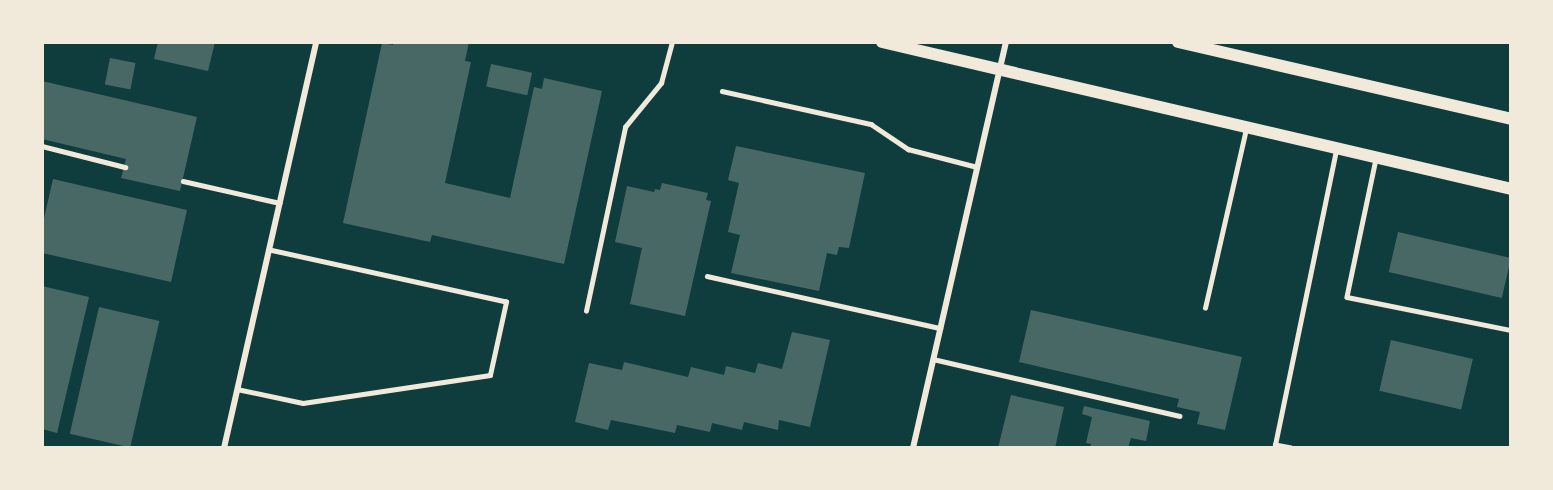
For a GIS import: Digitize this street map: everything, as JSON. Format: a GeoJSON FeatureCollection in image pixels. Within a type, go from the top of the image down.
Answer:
{"type":"FeatureCollection","features":[{"type":"Feature","properties":{"kind":"main road"},"geometry":{"type":"LineString","coordinates":[[882,42],[1511,189]]}},
{"type":"Feature","properties":{"kind":"main road"},"geometry":{"type":"LineString","coordinates":[[1178,42],[1511,119]]}},
{"type":"Feature","properties":{"kind":"street"},"geometry":{"type":"LineString","coordinates":[[224,448],[316,42]]}},
{"type":"Feature","properties":{"kind":"street"},"geometry":{"type":"LineString","coordinates":[[913,448],[1006,42]]}},
{"type":"Feature","properties":{"kind":"lane"},"geometry":{"type":"LineString","coordinates":[[586,311],[625,127],[661,83],[672,42]]}},
{"type":"Feature","properties":{"kind":"lane"},"geometry":{"type":"LineString","coordinates":[[722,91],[870,124],[908,149],[977,167]]}},
{"type":"Feature","properties":{"kind":"lane"},"geometry":{"type":"LineString","coordinates":[[1205,308],[1246,126]]}},
{"type":"Feature","properties":{"kind":"lane"},"geometry":{"type":"LineString","coordinates":[[42,146],[124,167]]}},
{"type":"Feature","properties":{"kind":"lane"},"geometry":{"type":"LineString","coordinates":[[1291,448],[1275,445],[1337,148]]}},
{"type":"Feature","properties":{"kind":"lane"},"geometry":{"type":"LineString","coordinates":[[1376,157],[1347,297],[1511,330]]}},
{"type":"Feature","properties":{"kind":"lane"},"geometry":{"type":"LineString","coordinates":[[183,181],[280,203]]}},
{"type":"Feature","properties":{"kind":"lane"},"geometry":{"type":"LineString","coordinates":[[237,389],[303,403],[490,375],[506,302],[269,250]]}},
{"type":"Feature","properties":{"kind":"lane"},"geometry":{"type":"LineString","coordinates":[[707,276],[940,328]]}},
{"type":"Feature","properties":{"kind":"lane"},"geometry":{"type":"LineString","coordinates":[[933,359],[1179,416]]}},
{"type":"Feature","properties":{"kind":"building"},"geometry":{"type":"Polygon","coordinates":[[[158,42],[215,42],[208,71],[154,59],[158,42]]]}},
{"type":"Feature","properties":{"kind":"building"},"geometry":{"type":"Polygon","coordinates":[[[393,42],[469,42],[465,61],[471,62],[445,183],[510,198],[534,87],[542,89],[544,78],[602,91],[564,264],[432,235],[430,242],[343,223],[382,43],[393,45],[393,42]]]}},
{"type":"Feature","properties":{"kind":"building"},"geometry":{"type":"Polygon","coordinates":[[[110,58],[136,63],[130,89],[105,85],[110,58]]]}},
{"type":"Feature","properties":{"kind":"building"},"geometry":{"type":"Polygon","coordinates":[[[491,64],[532,73],[527,95],[486,86],[491,64]]]}},
{"type":"Feature","properties":{"kind":"building"},"geometry":{"type":"Polygon","coordinates":[[[42,81],[197,117],[180,191],[121,178],[126,159],[42,139],[42,81]]]}},
{"type":"Feature","properties":{"kind":"building"},"geometry":{"type":"Polygon","coordinates":[[[736,146],[865,173],[849,248],[839,247],[837,255],[827,253],[819,291],[731,273],[740,235],[728,232],[739,183],[728,180],[736,146]]]}},
{"type":"Feature","properties":{"kind":"building"},"geometry":{"type":"Polygon","coordinates":[[[53,179],[187,210],[171,282],[42,253],[42,227],[53,179]]]}},
{"type":"Feature","properties":{"kind":"building"},"geometry":{"type":"Polygon","coordinates":[[[662,183],[708,193],[706,200],[711,201],[685,316],[630,304],[642,248],[615,242],[627,186],[654,192],[655,189],[660,190],[662,183]]]}},
{"type":"Feature","properties":{"kind":"building"},"geometry":{"type":"Polygon","coordinates":[[[1398,232],[1511,258],[1502,298],[1389,272],[1398,232]]]}},
{"type":"Feature","properties":{"kind":"building"},"geometry":{"type":"Polygon","coordinates":[[[42,286],[89,297],[57,433],[42,429],[42,286]]]}},
{"type":"Feature","properties":{"kind":"building"},"geometry":{"type":"Polygon","coordinates":[[[99,307],[159,321],[130,448],[70,434],[99,307]]]}},
{"type":"Feature","properties":{"kind":"building"},"geometry":{"type":"Polygon","coordinates":[[[1031,310],[1242,357],[1225,430],[1197,424],[1200,412],[1177,407],[1179,399],[1019,362],[1031,310]]]}},
{"type":"Feature","properties":{"kind":"building"},"geometry":{"type":"Polygon","coordinates":[[[792,332],[830,340],[810,427],[779,420],[778,430],[744,422],[742,430],[712,423],[710,432],[677,425],[675,433],[611,420],[608,430],[575,422],[589,363],[622,370],[624,362],[688,377],[691,367],[724,375],[726,366],[755,373],[758,363],[782,369],[792,332]]]}},
{"type":"Feature","properties":{"kind":"building"},"geometry":{"type":"Polygon","coordinates":[[[1391,340],[1473,359],[1461,410],[1379,391],[1391,340]]]}},
{"type":"Feature","properties":{"kind":"building"},"geometry":{"type":"Polygon","coordinates":[[[1011,395],[1064,407],[1055,448],[998,448],[1011,395]]]}},
{"type":"Feature","properties":{"kind":"building"},"geometry":{"type":"Polygon","coordinates":[[[1084,406],[1150,421],[1146,441],[1131,438],[1128,448],[1090,448],[1091,444],[1086,443],[1092,417],[1082,414],[1084,406]]]}}]}
